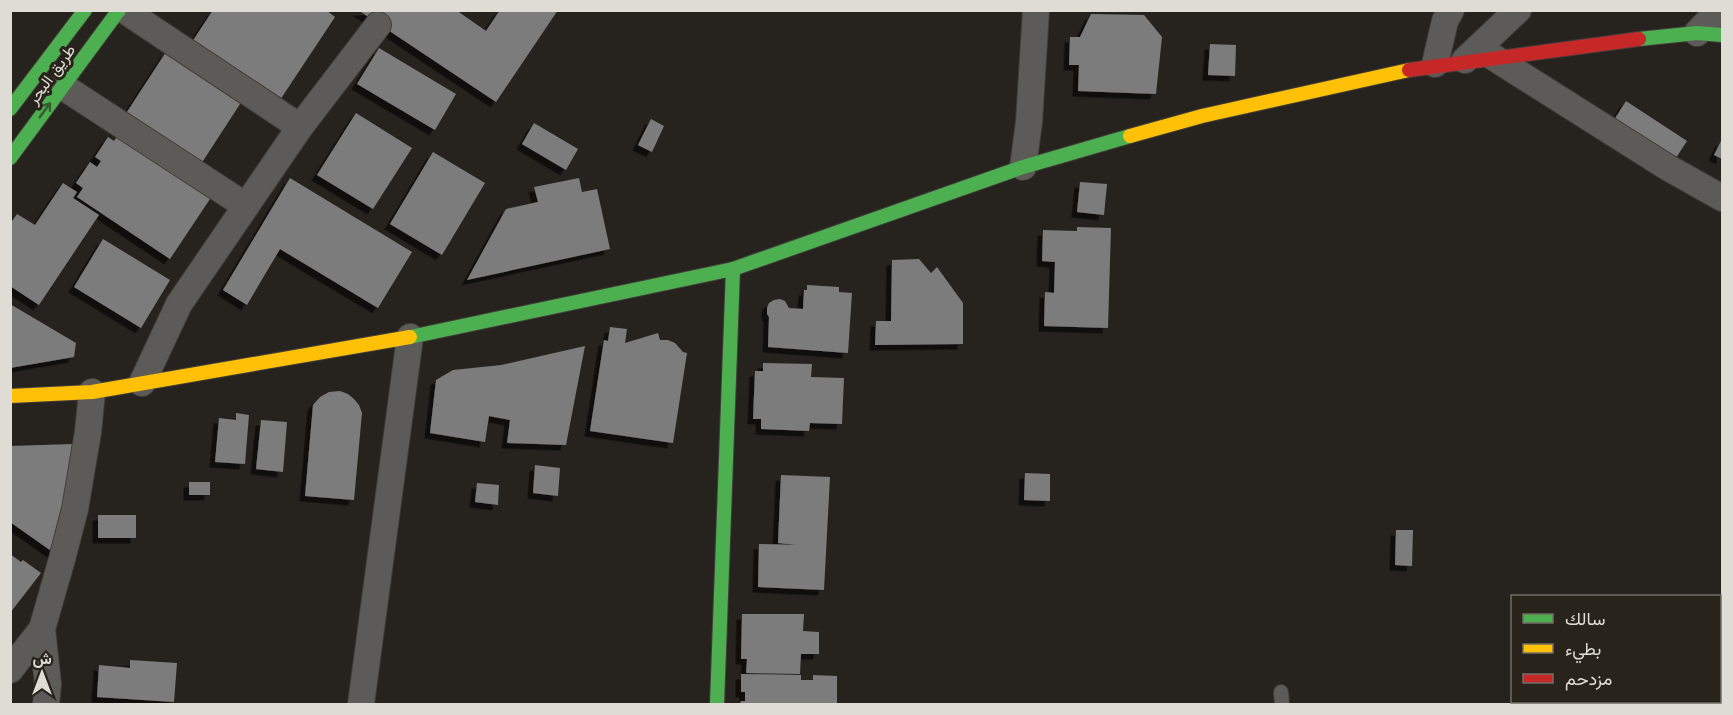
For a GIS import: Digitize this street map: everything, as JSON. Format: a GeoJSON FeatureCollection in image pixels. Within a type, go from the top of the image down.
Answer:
{"type":"FeatureCollection","features":[{"type":"Feature","properties":{"kind":"main road","name":"طريق البحر"},"geometry":{"type":"LineString","coordinates":[[10,108],[85,10]]}},
{"type":"Feature","properties":{"kind":"main road","name":"طريق البحر"},"geometry":{"type":"LineString","coordinates":[[10,158],[119,10]]}},
{"type":"Feature","properties":{"kind":"main road"},"geometry":{"type":"LineString","coordinates":[[10,396],[92,392],[410,338],[733,269],[1023,167],[1202,116],[1435,64],[1697,33],[1722,35]]}},
{"type":"Feature","properties":{"kind":"main road"},"geometry":{"type":"LineString","coordinates":[[717,705],[733,269]]}},
{"type":"Feature","properties":{"kind":"street"},"geometry":{"type":"LineString","coordinates":[[124,10],[300,127]]}},
{"type":"Feature","properties":{"kind":"street"},"geometry":{"type":"LineString","coordinates":[[1023,167],[1030,112],[1036,10]]}},
{"type":"Feature","properties":{"kind":"street"},"geometry":{"type":"LineString","coordinates":[[1435,64],[1445,21],[1451,10]]}},
{"type":"Feature","properties":{"kind":"street"},"geometry":{"type":"LineString","coordinates":[[1465,60],[1518,10]]}},
{"type":"Feature","properties":{"kind":"street"},"geometry":{"type":"LineString","coordinates":[[1697,33],[1719,10]]}},
{"type":"Feature","properties":{"kind":"street"},"geometry":{"type":"LineString","coordinates":[[142,383],[179,304],[300,127],[378,25]]}},
{"type":"Feature","properties":{"kind":"street"},"geometry":{"type":"LineString","coordinates":[[1493,57],[1667,167],[1722,198]]}},
{"type":"Feature","properties":{"kind":"street"},"geometry":{"type":"LineString","coordinates":[[62,86],[246,206]]}},
{"type":"Feature","properties":{"kind":"street"},"geometry":{"type":"LineString","coordinates":[[361,705],[410,338]]}},
{"type":"Feature","properties":{"kind":"street"},"geometry":{"type":"LineString","coordinates":[[10,670],[42,629],[75,509],[92,392]]}},
{"type":"Feature","properties":{"kind":"street"},"geometry":{"type":"LineString","coordinates":[[42,629],[48,684],[46,705]]}},
{"type":"Feature","properties":{"kind":"building"},"geometry":{"type":"Polygon","coordinates":[[[213,10],[326,10],[335,17],[280,100],[192,42],[213,10]]]}},
{"type":"Feature","properties":{"kind":"building"},"geometry":{"type":"Polygon","coordinates":[[[358,10],[456,10],[486,31],[500,10],[558,10],[496,102],[358,10]]]}},
{"type":"Feature","properties":{"kind":"building"},"geometry":{"type":"Polygon","coordinates":[[[1091,14],[1144,15],[1162,37],[1156,94],[1078,91],[1079,65],[1069,65],[1070,37],[1080,37],[1091,14]]]}},
{"type":"Feature","properties":{"kind":"building"},"geometry":{"type":"Polygon","coordinates":[[[1210,44],[1236,45],[1235,76],[1208,75],[1210,44]]]}},
{"type":"Feature","properties":{"kind":"building"},"geometry":{"type":"Polygon","coordinates":[[[379,48],[456,94],[435,130],[357,84],[379,48]]]}},
{"type":"Feature","properties":{"kind":"building"},"geometry":{"type":"Polygon","coordinates":[[[166,52],[242,101],[201,164],[125,115],[166,52]]]}},
{"type":"Feature","properties":{"kind":"building"},"geometry":{"type":"Polygon","coordinates":[[[1626,101],[1687,141],[1674,161],[1614,120],[1626,101]]]}},
{"type":"Feature","properties":{"kind":"building"},"geometry":{"type":"Polygon","coordinates":[[[356,113],[412,148],[373,209],[317,175],[356,113]]]}},
{"type":"Feature","properties":{"kind":"building"},"geometry":{"type":"Polygon","coordinates":[[[651,119],[664,126],[652,152],[638,145],[651,119]]]}},
{"type":"Feature","properties":{"kind":"building"},"geometry":{"type":"Polygon","coordinates":[[[534,123],[578,149],[566,170],[522,144],[534,123]]]}},
{"type":"Feature","properties":{"kind":"building"},"geometry":{"type":"Polygon","coordinates":[[[119,134],[212,196],[170,259],[77,197],[83,188],[76,183],[90,162],[97,167],[101,161],[95,157],[108,137],[114,141],[119,134]]]}},
{"type":"Feature","properties":{"kind":"building"},"geometry":{"type":"Polygon","coordinates":[[[1722,139],[1722,159],[1714,155],[1722,139]]]}},
{"type":"Feature","properties":{"kind":"building"},"geometry":{"type":"Polygon","coordinates":[[[433,152],[485,183],[442,255],[390,224],[433,152]]]}},
{"type":"Feature","properties":{"kind":"building"},"geometry":{"type":"Polygon","coordinates":[[[290,178],[412,252],[378,308],[280,249],[247,305],[223,290],[290,178]]]}},
{"type":"Feature","properties":{"kind":"building"},"geometry":{"type":"Polygon","coordinates":[[[579,178],[582,192],[597,189],[610,249],[467,280],[506,209],[538,202],[534,187],[579,178]]]}},
{"type":"Feature","properties":{"kind":"building"},"geometry":{"type":"Polygon","coordinates":[[[1080,182],[1107,184],[1104,215],[1077,212],[1080,182]]]}},
{"type":"Feature","properties":{"kind":"building"},"geometry":{"type":"Polygon","coordinates":[[[63,183],[77,192],[73,198],[99,215],[39,305],[10,286],[10,224],[17,214],[35,225],[63,183]]]}},
{"type":"Feature","properties":{"kind":"building"},"geometry":{"type":"Polygon","coordinates":[[[1077,227],[1111,228],[1108,328],[1044,326],[1045,292],[1054,293],[1055,262],[1042,261],[1043,230],[1077,231],[1077,227]]]}},
{"type":"Feature","properties":{"kind":"building"},"geometry":{"type":"Polygon","coordinates":[[[103,239],[170,280],[141,328],[74,287],[103,239]]]}},
{"type":"Feature","properties":{"kind":"building"},"geometry":{"type":"Polygon","coordinates":[[[919,259],[931,273],[937,267],[963,303],[963,344],[875,345],[876,321],[891,321],[892,260],[919,259]]]}},
{"type":"Feature","properties":{"kind":"building"},"geometry":{"type":"Polygon","coordinates":[[[807,285],[839,287],[839,292],[852,293],[848,353],[768,347],[767,308],[769,303],[780,299],[785,301],[789,308],[803,309],[804,290],[807,290],[807,285]]]}},
{"type":"Feature","properties":{"kind":"building"},"geometry":{"type":"Polygon","coordinates":[[[10,304],[76,343],[74,357],[10,368],[10,304]]]}},
{"type":"Feature","properties":{"kind":"building"},"geometry":{"type":"Polygon","coordinates":[[[610,327],[627,329],[625,343],[658,333],[660,340],[675,343],[687,353],[673,443],[590,431],[604,340],[608,341],[610,327]]]}},
{"type":"Feature","properties":{"kind":"building"},"geometry":{"type":"Polygon","coordinates":[[[585,346],[566,445],[507,443],[510,420],[489,416],[485,442],[430,433],[436,380],[453,370],[501,365],[585,346]]]}},
{"type":"Feature","properties":{"kind":"building"},"geometry":{"type":"Polygon","coordinates":[[[763,363],[812,364],[811,377],[844,378],[842,424],[810,423],[809,431],[761,429],[761,419],[753,419],[755,371],[763,371],[763,363]]]}},
{"type":"Feature","properties":{"kind":"building"},"geometry":{"type":"Polygon","coordinates":[[[340,391],[354,399],[362,413],[354,500],[305,496],[313,405],[329,392],[340,391]]]}},
{"type":"Feature","properties":{"kind":"building"},"geometry":{"type":"Polygon","coordinates":[[[236,413],[249,415],[245,464],[215,462],[219,418],[236,420],[236,413]]]}},
{"type":"Feature","properties":{"kind":"building"},"geometry":{"type":"Polygon","coordinates":[[[261,420],[287,422],[283,472],[256,469],[261,420]]]}},
{"type":"Feature","properties":{"kind":"building"},"geometry":{"type":"Polygon","coordinates":[[[72,444],[57,555],[10,522],[10,446],[72,444]]]}},
{"type":"Feature","properties":{"kind":"building"},"geometry":{"type":"Polygon","coordinates":[[[535,465],[560,468],[558,496],[533,493],[535,465]]]}},
{"type":"Feature","properties":{"kind":"building"},"geometry":{"type":"Polygon","coordinates":[[[1025,473],[1050,474],[1050,501],[1024,500],[1025,473]]]}},
{"type":"Feature","properties":{"kind":"building"},"geometry":{"type":"Polygon","coordinates":[[[781,475],[830,477],[824,590],[758,587],[759,544],[797,545],[778,543],[781,475]]]}},
{"type":"Feature","properties":{"kind":"building"},"geometry":{"type":"Polygon","coordinates":[[[189,482],[210,482],[210,495],[189,495],[189,482]]]}},
{"type":"Feature","properties":{"kind":"building"},"geometry":{"type":"Polygon","coordinates":[[[477,483],[499,485],[498,505],[475,502],[477,483]]]}},
{"type":"Feature","properties":{"kind":"building"},"geometry":{"type":"Polygon","coordinates":[[[98,515],[136,515],[136,538],[98,538],[98,515]]]}},
{"type":"Feature","properties":{"kind":"building"},"geometry":{"type":"Polygon","coordinates":[[[1396,530],[1413,530],[1412,566],[1395,565],[1396,530]]]}},
{"type":"Feature","properties":{"kind":"building"},"geometry":{"type":"Polygon","coordinates":[[[10,554],[41,573],[10,613],[10,554]]]}},
{"type":"Feature","properties":{"kind":"building"},"geometry":{"type":"Polygon","coordinates":[[[742,614],[804,614],[803,631],[819,632],[819,654],[801,654],[800,674],[746,673],[747,659],[741,659],[742,614]]]}},
{"type":"Feature","properties":{"kind":"building"},"geometry":{"type":"Polygon","coordinates":[[[130,660],[177,663],[174,702],[97,697],[99,665],[130,668],[130,660]]]}},
{"type":"Feature","properties":{"kind":"building"},"geometry":{"type":"Polygon","coordinates":[[[741,674],[801,675],[801,680],[813,680],[813,675],[837,676],[837,704],[740,704],[741,701],[745,701],[745,692],[741,692],[741,674]]]}},
{"type":"Feature","properties":{"kind":"traffic: fast"},"geometry":{"type":"LineString","coordinates":[[10,109],[85,10]]}},
{"type":"Feature","properties":{"kind":"traffic: fast"},"geometry":{"type":"LineString","coordinates":[[10,158],[119,10]]}},
{"type":"Feature","properties":{"kind":"traffic: fast"},"geometry":{"type":"LineString","coordinates":[[1639,39],[1697,33],[1722,35]]}},
{"type":"Feature","properties":{"kind":"traffic: fast"},"geometry":{"type":"LineString","coordinates":[[410,337],[733,269],[1023,167],[1130,136]]}},
{"type":"Feature","properties":{"kind":"traffic: fast"},"geometry":{"type":"LineString","coordinates":[[717,704],[733,269]]}},
{"type":"Feature","properties":{"kind":"traffic: slow"},"geometry":{"type":"LineString","coordinates":[[1130,136],[1202,116],[1409,70]]}},
{"type":"Feature","properties":{"kind":"traffic: slow"},"geometry":{"type":"LineString","coordinates":[[10,396],[92,392],[410,337]]}},
{"type":"Feature","properties":{"kind":"traffic: jam"},"geometry":{"type":"LineString","coordinates":[[1409,70],[1639,39]]}}]}
